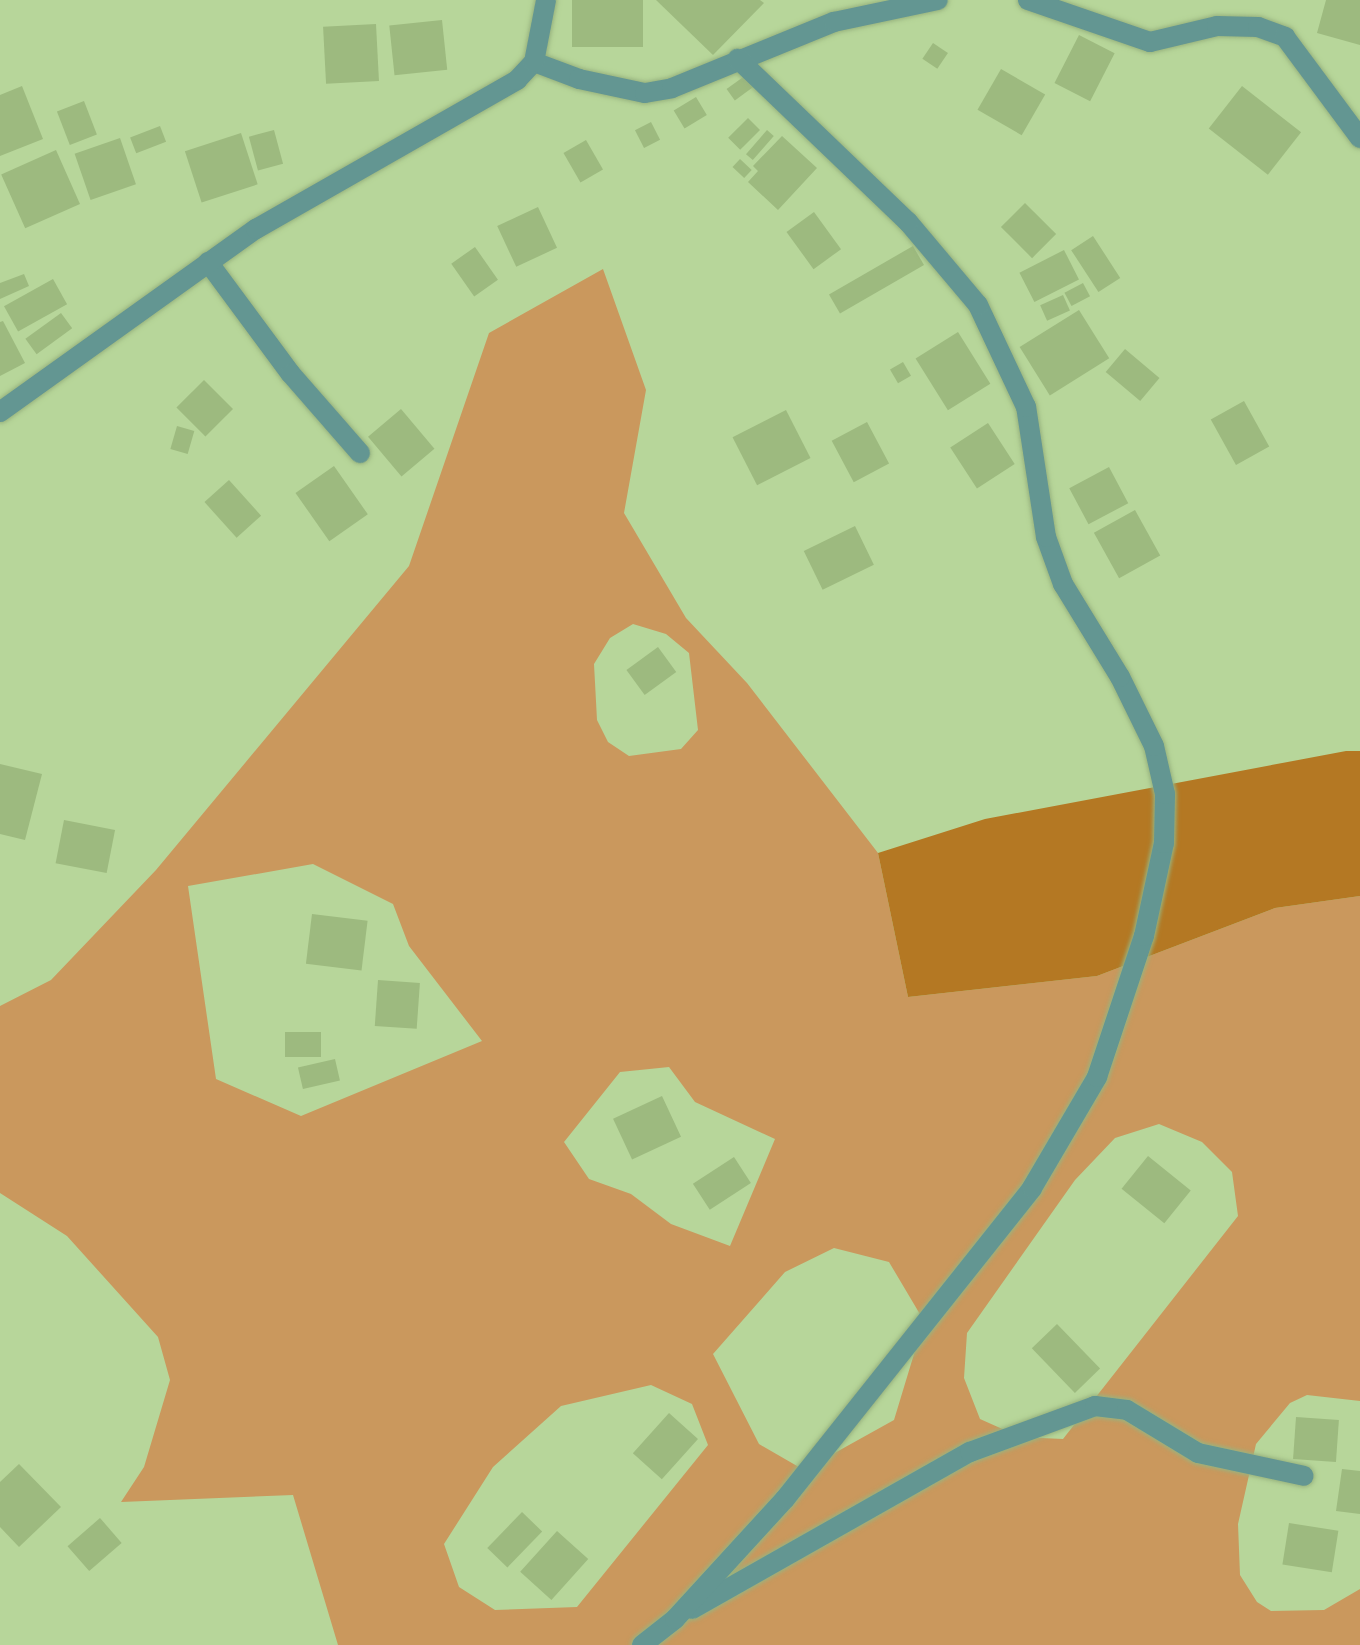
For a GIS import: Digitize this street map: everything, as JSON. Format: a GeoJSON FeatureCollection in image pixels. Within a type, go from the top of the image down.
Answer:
{"type":"FeatureCollection","features":[{"type":"Feature","properties":{"kind":"street"},"geometry":{"type":"LineString","coordinates":[[0,412],[256,229],[517,80],[534,62],[546,0]]}},
{"type":"Feature","properties":{"kind":"street"},"geometry":{"type":"LineString","coordinates":[[534,62],[579,79],[645,93],[672,88],[834,22],[938,0]]}},
{"type":"Feature","properties":{"kind":"street"},"geometry":{"type":"LineString","coordinates":[[1028,0],[1150,42],[1217,26],[1258,27],[1285,37],[1360,138]]}},
{"type":"Feature","properties":{"kind":"street"},"geometry":{"type":"LineString","coordinates":[[675,1619],[866,1401],[1032,1188],[1097,1077],[1144,936],[1164,843],[1165,794],[1154,746],[1120,677],[1063,584],[1046,537],[1026,407],[978,305],[908,222],[738,59]]}},
{"type":"Feature","properties":{"kind":"street"},"geometry":{"type":"LineString","coordinates":[[208,262],[291,374],[360,453]]}},
{"type":"Feature","properties":{"kind":"street"},"geometry":{"type":"LineString","coordinates":[[642,1645],[675,1619],[970,1452],[1095,1406],[1127,1410],[1198,1453],[1304,1476]]}},
{"type":"Feature","properties":{"kind":"shaded area"},"geometry":{"type":"Polygon","coordinates":[[[603,269],[646,390],[624,513],[686,618],[747,683],[878,853],[908,997],[1097,976],[1275,908],[1360,896],[1360,1401],[1307,1395],[1290,1403],[1256,1444],[1238,1524],[1240,1575],[1257,1602],[1271,1611],[1324,1610],[1360,1589],[1360,1645],[338,1645],[293,1495],[121,1502],[144,1467],[170,1380],[158,1337],[67,1236],[0,1193],[0,1006],[51,980],[156,870],[409,566],[489,333],[603,269]],[[633,624],[610,638],[594,664],[597,720],[608,742],[629,756],[681,749],[698,730],[689,653],[666,634],[633,624]],[[313,864],[188,886],[216,1079],[301,1116],[482,1041],[409,946],[393,904],[313,864]],[[669,1067],[620,1072],[564,1142],[589,1179],[631,1194],[671,1224],[730,1246],[775,1139],[695,1102],[669,1067]],[[1159,1124],[1115,1138],[1075,1180],[967,1333],[964,1378],[980,1419],[1020,1437],[1063,1439],[1238,1216],[1232,1172],[1202,1142],[1159,1124]],[[834,1248],[785,1272],[713,1354],[759,1444],[804,1470],[894,1420],[924,1321],[889,1262],[834,1248]],[[651,1385],[561,1406],[493,1467],[444,1544],[459,1587],[495,1610],[577,1607],[708,1445],[692,1404],[651,1385]]]}},
{"type":"Feature","properties":{"kind":"shaded area"},"geometry":{"type":"Polygon","coordinates":[[[1346,751],[1360,751],[1360,896],[1275,908],[1097,976],[908,997],[878,853],[985,819],[1346,751]]]}},
{"type":"Feature","properties":{"kind":"building"},"geometry":{"type":"Polygon","coordinates":[[[572,0],[643,0],[643,47],[572,47],[572,0]]]}},
{"type":"Feature","properties":{"kind":"building"},"geometry":{"type":"Polygon","coordinates":[[[656,0],[760,0],[764,3],[713,55],[656,0]]]}},
{"type":"Feature","properties":{"kind":"building"},"geometry":{"type":"Polygon","coordinates":[[[1326,0],[1360,0],[1360,45],[1317,33],[1326,0]]]}},
{"type":"Feature","properties":{"kind":"building"},"geometry":{"type":"Polygon","coordinates":[[[442,20],[447,70],[395,75],[389,26],[442,20]]]}},
{"type":"Feature","properties":{"kind":"building"},"geometry":{"type":"Polygon","coordinates":[[[376,24],[379,81],[326,84],[323,27],[376,24]]]}},
{"type":"Feature","properties":{"kind":"building"},"geometry":{"type":"Polygon","coordinates":[[[1079,35],[1115,53],[1090,101],[1054,83],[1079,35]]]}},
{"type":"Feature","properties":{"kind":"building"},"geometry":{"type":"Polygon","coordinates":[[[933,43],[948,53],[937,69],[922,59],[933,43]]]}},
{"type":"Feature","properties":{"kind":"building"},"geometry":{"type":"Polygon","coordinates":[[[1001,69],[1045,94],[1022,135],[978,110],[1001,69]]]}},
{"type":"Feature","properties":{"kind":"building"},"geometry":{"type":"Polygon","coordinates":[[[746,75],[754,86],[735,100],[727,89],[746,75]]]}},
{"type":"Feature","properties":{"kind":"building"},"geometry":{"type":"Polygon","coordinates":[[[22,86],[43,139],[0,156],[0,95],[22,86]]]}},
{"type":"Feature","properties":{"kind":"building"},"geometry":{"type":"Polygon","coordinates":[[[1242,86],[1301,132],[1268,175],[1209,129],[1242,86]]]}},
{"type":"Feature","properties":{"kind":"building"},"geometry":{"type":"Polygon","coordinates":[[[696,97],[707,115],[685,128],[674,110],[696,97]]]}},
{"type":"Feature","properties":{"kind":"building"},"geometry":{"type":"Polygon","coordinates":[[[84,101],[97,135],[70,145],[57,111],[84,101]]]}},
{"type":"Feature","properties":{"kind":"building"},"geometry":{"type":"Polygon","coordinates":[[[748,118],[760,130],[740,150],[728,138],[748,118]]]}},
{"type":"Feature","properties":{"kind":"building"},"geometry":{"type":"Polygon","coordinates":[[[651,122],[660,140],[644,148],[635,130],[651,122]]]}},
{"type":"Feature","properties":{"kind":"building"},"geometry":{"type":"Polygon","coordinates":[[[160,126],[166,142],[136,153],[130,137],[160,126]]]}},
{"type":"Feature","properties":{"kind":"building"},"geometry":{"type":"Polygon","coordinates":[[[274,130],[283,164],[258,171],[249,137],[274,130]]]}},
{"type":"Feature","properties":{"kind":"building"},"geometry":{"type":"Polygon","coordinates":[[[767,130],[774,136],[753,160],[746,154],[767,130]]]}},
{"type":"Feature","properties":{"kind":"building"},"geometry":{"type":"Polygon","coordinates":[[[241,133],[258,184],[202,203],[185,151],[241,133]]]}},
{"type":"Feature","properties":{"kind":"building"},"geometry":{"type":"Polygon","coordinates":[[[782,136],[817,168],[778,210],[748,182],[758,171],[753,166],[782,136]]]}},
{"type":"Feature","properties":{"kind":"building"},"geometry":{"type":"Polygon","coordinates":[[[120,138],[136,184],[91,200],[75,154],[120,138]]]}},
{"type":"Feature","properties":{"kind":"building"},"geometry":{"type":"Polygon","coordinates":[[[586,140],[603,169],[580,182],[563,153],[586,140]]]}},
{"type":"Feature","properties":{"kind":"building"},"geometry":{"type":"Polygon","coordinates":[[[56,150],[80,204],[25,228],[1,174],[56,150]]]}},
{"type":"Feature","properties":{"kind":"building"},"geometry":{"type":"Polygon","coordinates":[[[740,159],[752,170],[744,178],[732,167],[740,159]]]}},
{"type":"Feature","properties":{"kind":"building"},"geometry":{"type":"Polygon","coordinates":[[[1025,203],[1056,234],[1032,258],[1001,227],[1025,203]]]}},
{"type":"Feature","properties":{"kind":"building"},"geometry":{"type":"Polygon","coordinates":[[[538,207],[557,248],[516,267],[497,226],[538,207]]]}},
{"type":"Feature","properties":{"kind":"building"},"geometry":{"type":"Polygon","coordinates":[[[814,212],[841,249],[814,269],[786,232],[814,212]]]}},
{"type":"Feature","properties":{"kind":"building"},"geometry":{"type":"Polygon","coordinates":[[[1093,236],[1120,278],[1098,292],[1071,250],[1093,236]]]}},
{"type":"Feature","properties":{"kind":"building"},"geometry":{"type":"Polygon","coordinates":[[[913,246],[924,265],[840,314],[829,294],[913,246]]]}},
{"type":"Feature","properties":{"kind":"building"},"geometry":{"type":"Polygon","coordinates":[[[475,247],[498,280],[474,296],[451,264],[475,247]]]}},
{"type":"Feature","properties":{"kind":"building"},"geometry":{"type":"Polygon","coordinates":[[[1064,250],[1079,279],[1034,302],[1019,273],[1064,250]]]}},
{"type":"Feature","properties":{"kind":"building"},"geometry":{"type":"Polygon","coordinates":[[[24,274],[29,286],[0,299],[0,283],[24,274]]]}},
{"type":"Feature","properties":{"kind":"building"},"geometry":{"type":"Polygon","coordinates":[[[53,279],[67,304],[18,332],[4,306],[53,279]]]}},
{"type":"Feature","properties":{"kind":"building"},"geometry":{"type":"Polygon","coordinates":[[[1083,283],[1090,296],[1072,306],[1064,293],[1083,283]]]}},
{"type":"Feature","properties":{"kind":"building"},"geometry":{"type":"Polygon","coordinates":[[[1063,295],[1070,311],[1047,321],[1040,305],[1063,295]]]}},
{"type":"Feature","properties":{"kind":"building"},"geometry":{"type":"Polygon","coordinates":[[[1079,310],[1109,358],[1050,395],[1020,347],[1079,310]]]}},
{"type":"Feature","properties":{"kind":"building"},"geometry":{"type":"Polygon","coordinates":[[[61,313],[72,328],[37,354],[25,339],[61,313]]]}},
{"type":"Feature","properties":{"kind":"building"},"geometry":{"type":"Polygon","coordinates":[[[3,321],[25,363],[0,376],[0,322],[3,321]]]}},
{"type":"Feature","properties":{"kind":"building"},"geometry":{"type":"Polygon","coordinates":[[[958,332],[990,384],[948,410],[916,358],[958,332]]]}},
{"type":"Feature","properties":{"kind":"building"},"geometry":{"type":"Polygon","coordinates":[[[1125,349],[1159,378],[1140,401],[1106,372],[1125,349]]]}},
{"type":"Feature","properties":{"kind":"building"},"geometry":{"type":"Polygon","coordinates":[[[903,362],[911,376],[898,383],[890,370],[903,362]]]}},
{"type":"Feature","properties":{"kind":"building"},"geometry":{"type":"Polygon","coordinates":[[[204,380],[233,409],[205,437],[176,408],[204,380]]]}},
{"type":"Feature","properties":{"kind":"building"},"geometry":{"type":"Polygon","coordinates":[[[1244,401],[1269,446],[1236,465],[1211,419],[1244,401]]]}},
{"type":"Feature","properties":{"kind":"building"},"geometry":{"type":"Polygon","coordinates":[[[401,409],[434,449],[401,476],[368,437],[401,409]]]}},
{"type":"Feature","properties":{"kind":"building"},"geometry":{"type":"Polygon","coordinates":[[[786,410],[811,458],[757,485],[733,437],[786,410]]]}},
{"type":"Feature","properties":{"kind":"building"},"geometry":{"type":"Polygon","coordinates":[[[867,422],[889,463],[854,482],[832,441],[867,422]]]}},
{"type":"Feature","properties":{"kind":"building"},"geometry":{"type":"Polygon","coordinates":[[[988,423],[1015,464],[977,489],[950,448],[988,423]]]}},
{"type":"Feature","properties":{"kind":"building"},"geometry":{"type":"Polygon","coordinates":[[[177,426],[194,431],[188,454],[170,449],[177,426]]]}},
{"type":"Feature","properties":{"kind":"building"},"geometry":{"type":"Polygon","coordinates":[[[334,466],[368,514],[329,541],[295,493],[334,466]]]}},
{"type":"Feature","properties":{"kind":"building"},"geometry":{"type":"Polygon","coordinates":[[[1109,467],[1128,503],[1089,524],[1069,488],[1109,467]]]}},
{"type":"Feature","properties":{"kind":"building"},"geometry":{"type":"Polygon","coordinates":[[[229,480],[261,516],[237,538],[204,502],[229,480]]]}},
{"type":"Feature","properties":{"kind":"building"},"geometry":{"type":"Polygon","coordinates":[[[1135,510],[1160,555],[1119,578],[1094,533],[1135,510]]]}},
{"type":"Feature","properties":{"kind":"building"},"geometry":{"type":"Polygon","coordinates":[[[855,526],[874,565],[823,590],[804,551],[855,526]]]}},
{"type":"Feature","properties":{"kind":"building"},"geometry":{"type":"Polygon","coordinates":[[[658,647],[676,672],[645,695],[626,670],[658,647]]]}},
{"type":"Feature","properties":{"kind":"building"},"geometry":{"type":"Polygon","coordinates":[[[0,764],[42,774],[25,840],[0,834],[0,764]]]}},
{"type":"Feature","properties":{"kind":"building"},"geometry":{"type":"Polygon","coordinates":[[[64,820],[115,830],[107,873],[56,863],[64,820]]]}},
{"type":"Feature","properties":{"kind":"building"},"geometry":{"type":"Polygon","coordinates":[[[312,914],[368,921],[361,970],[306,964],[312,914]]]}},
{"type":"Feature","properties":{"kind":"building"},"geometry":{"type":"Polygon","coordinates":[[[378,980],[420,983],[417,1029],[375,1026],[378,980]]]}},
{"type":"Feature","properties":{"kind":"building"},"geometry":{"type":"Polygon","coordinates":[[[285,1032],[321,1032],[321,1057],[285,1057],[285,1032]]]}},
{"type":"Feature","properties":{"kind":"building"},"geometry":{"type":"Polygon","coordinates":[[[335,1059],[340,1080],[303,1089],[298,1068],[335,1059]]]}},
{"type":"Feature","properties":{"kind":"building"},"geometry":{"type":"Polygon","coordinates":[[[662,1096],[681,1137],[632,1160],[613,1119],[662,1096]]]}},
{"type":"Feature","properties":{"kind":"building"},"geometry":{"type":"Polygon","coordinates":[[[1148,1156],[1191,1191],[1164,1223],[1122,1189],[1148,1156]]]}},
{"type":"Feature","properties":{"kind":"building"},"geometry":{"type":"Polygon","coordinates":[[[734,1157],[751,1183],[710,1210],[693,1184],[734,1157]]]}},
{"type":"Feature","properties":{"kind":"building"},"geometry":{"type":"Polygon","coordinates":[[[1057,1324],[1100,1369],[1075,1393],[1032,1348],[1057,1324]]]}},
{"type":"Feature","properties":{"kind":"building"},"geometry":{"type":"Polygon","coordinates":[[[669,1413],[698,1439],[662,1479],[633,1453],[669,1413]]]}},
{"type":"Feature","properties":{"kind":"building"},"geometry":{"type":"Polygon","coordinates":[[[1296,1417],[1339,1420],[1336,1462],[1293,1459],[1296,1417]]]}},
{"type":"Feature","properties":{"kind":"building"},"geometry":{"type":"Polygon","coordinates":[[[19,1464],[61,1507],[19,1547],[0,1527],[0,1482],[19,1464]]]}},
{"type":"Feature","properties":{"kind":"building"},"geometry":{"type":"Polygon","coordinates":[[[1342,1469],[1360,1471],[1360,1514],[1336,1511],[1342,1469]]]}},
{"type":"Feature","properties":{"kind":"building"},"geometry":{"type":"Polygon","coordinates":[[[522,1512],[542,1531],[507,1567],[487,1548],[522,1512]]]}},
{"type":"Feature","properties":{"kind":"building"},"geometry":{"type":"Polygon","coordinates":[[[100,1518],[122,1543],[89,1571],[68,1546],[100,1518]]]}},
{"type":"Feature","properties":{"kind":"building"},"geometry":{"type":"Polygon","coordinates":[[[1289,1523],[1338,1531],[1332,1572],[1282,1564],[1289,1523]]]}},
{"type":"Feature","properties":{"kind":"building"},"geometry":{"type":"Polygon","coordinates":[[[557,1531],[588,1559],[551,1600],[520,1572],[557,1531]]]}}]}
